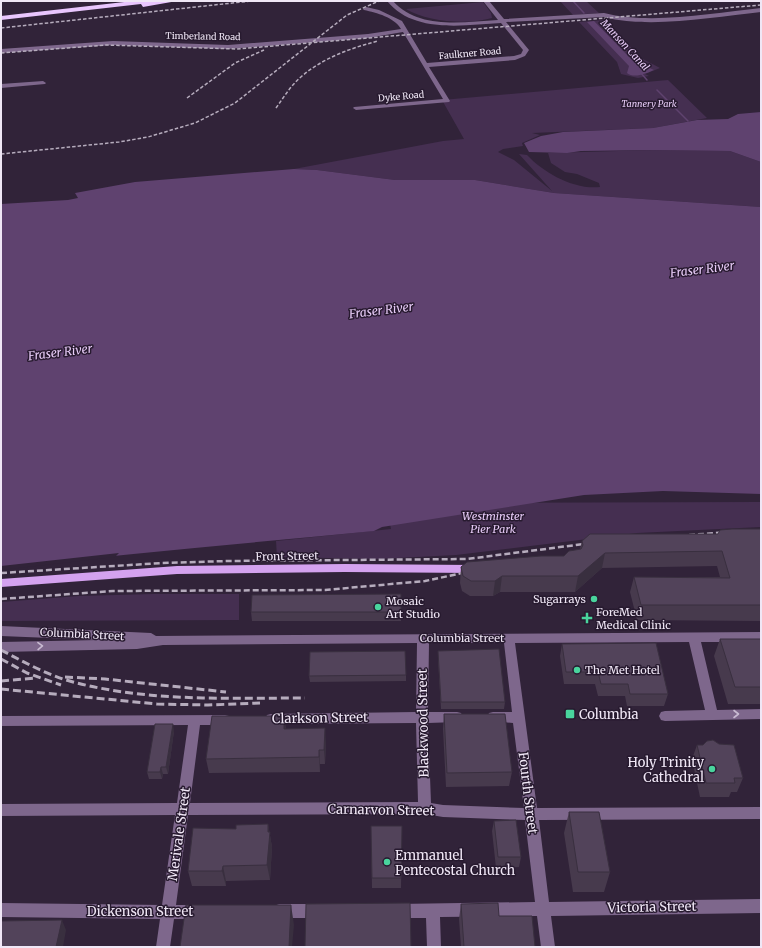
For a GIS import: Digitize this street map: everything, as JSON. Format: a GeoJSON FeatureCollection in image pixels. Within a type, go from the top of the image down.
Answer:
{"type":"FeatureCollection","features":[{"type":"Feature","properties":{"kind":"highway"},"geometry":{"type":"LineString","coordinates":[[1,15],[114,1]]}},
{"type":"Feature","properties":{"kind":"highway"},"geometry":{"type":"LineString","coordinates":[[1,18],[150,1]]}},
{"type":"Feature","properties":{"kind":"highway"},"geometry":{"type":"LineString","coordinates":[[30,15],[93,11],[174,1]]}},
{"type":"Feature","properties":{"kind":"main road","name":"Front Street"},"geometry":{"type":"LineString","coordinates":[[1,583],[177,570],[488,569]]}},
{"type":"Feature","properties":{"kind":"street"},"geometry":{"type":"LineString","coordinates":[[486,1],[513,34],[520,25],[536,20]]}},
{"type":"Feature","properties":{"kind":"street"},"geometry":{"type":"LineString","coordinates":[[391,3],[408,16],[429,22],[453,24],[478,24],[604,15],[611,19],[636,20],[761,10]]}},
{"type":"Feature","properties":{"kind":"street"},"geometry":{"type":"LineString","coordinates":[[366,9],[377,10],[397,20],[405,30],[426,65]]}},
{"type":"Feature","properties":{"kind":"street"},"geometry":{"type":"LineString","coordinates":[[478,24],[509,29]]}},
{"type":"Feature","properties":{"kind":"street","name":"Timberland Road"},"geometry":{"type":"LineString","coordinates":[[1,51],[113,43],[228,47],[368,36],[405,30]]}},
{"type":"Feature","properties":{"kind":"street","name":"Faulkner Road"},"geometry":{"type":"LineString","coordinates":[[426,65],[515,58],[523,55],[526,50],[513,34]]}},
{"type":"Feature","properties":{"kind":"street","name":"Dyke Road"},"geometry":{"type":"LineString","coordinates":[[356,108],[447,101],[426,65]]}},
{"type":"Feature","properties":{"kind":"street"},"geometry":{"type":"LineString","coordinates":[[1,86],[43,83]]}},
{"type":"Feature","properties":{"kind":"street","name":"Columbia Street"},"geometry":{"type":"LineString","coordinates":[[1,631],[123,636],[163,640],[761,637]]}},
{"type":"Feature","properties":{"kind":"street"},"geometry":{"type":"LineString","coordinates":[[694,637],[712,714]]}},
{"type":"Feature","properties":{"kind":"street","name":"Fourth Street"},"geometry":{"type":"LineString","coordinates":[[509,638],[530,814],[548,947]]}},
{"type":"Feature","properties":{"kind":"street","name":"Blackwood Street"},"geometry":{"type":"LineString","coordinates":[[423,639],[422,717],[425,808]]}},
{"type":"Feature","properties":{"kind":"street","name":"Columbia Street"},"geometry":{"type":"LineString","coordinates":[[1,647],[137,644],[163,640]]}},
{"type":"Feature","properties":{"kind":"street"},"geometry":{"type":"LineString","coordinates":[[665,716],[761,714]]}},
{"type":"Feature","properties":{"kind":"street","name":"Clarkson Street"},"geometry":{"type":"LineString","coordinates":[[260,719],[422,717],[519,718]]}},
{"type":"Feature","properties":{"kind":"street","name":"Merivale Street"},"geometry":{"type":"LineString","coordinates":[[163,947],[195,720]]}},
{"type":"Feature","properties":{"kind":"street"},"geometry":{"type":"LineString","coordinates":[[1,721],[237,720]]}},
{"type":"Feature","properties":{"kind":"street","name":"Carnarvon Street"},"geometry":{"type":"LineString","coordinates":[[1,810],[425,808],[443,811],[530,814],[761,813]]}},
{"type":"Feature","properties":{"kind":"street","name":"Victoria Street"},"geometry":{"type":"LineString","coordinates":[[543,909],[761,906]]}},
{"type":"Feature","properties":{"kind":"street"},"geometry":{"type":"LineString","coordinates":[[380,911],[543,909]]}},
{"type":"Feature","properties":{"kind":"street","name":"Dickenson Street"},"geometry":{"type":"LineString","coordinates":[[1,910],[210,912]]}},
{"type":"Feature","properties":{"kind":"street"},"geometry":{"type":"LineString","coordinates":[[265,911],[334,911]]}},
{"type":"Feature","properties":{"kind":"street"},"geometry":{"type":"LineString","coordinates":[[433,911],[434,947]]}},
{"type":"Feature","properties":{"kind":"green space"},"geometry":{"type":"Polygon","coordinates":[[[560,1],[586,1],[599,13],[573,15],[560,1]]]}},
{"type":"Feature","properties":{"kind":"green space"},"geometry":{"type":"Polygon","coordinates":[[[483,2],[491,13],[492,18],[460,22],[448,21],[425,17],[406,9],[483,2]]]}},
{"type":"Feature","properties":{"kind":"green space"},"geometry":{"type":"Polygon","coordinates":[[[605,20],[641,58],[660,68],[645,74],[649,76],[638,78],[621,74],[617,62],[579,22],[605,20]]]}},
{"type":"Feature","properties":{"kind":"green space","name":"Tannery Park"},"geometry":{"type":"Polygon","coordinates":[[[668,80],[707,118],[653,128],[532,133],[540,135],[522,143],[523,146],[503,149],[498,152],[514,160],[552,191],[519,154],[527,155],[542,168],[560,179],[580,186],[600,187],[599,183],[577,174],[565,172],[551,163],[548,153],[653,150],[730,151],[761,162],[761,207],[554,193],[475,180],[395,180],[317,170],[294,169],[443,141],[464,139],[442,100],[668,80]]]}},
{"type":"Feature","properties":{"kind":"green space","name":"Westminster Pier Park"},"geometry":{"type":"Polygon","coordinates":[[[761,502],[761,527],[637,533],[456,555],[378,559],[277,557],[276,541],[391,529],[386,503],[761,502]]]}},
{"type":"Feature","properties":{"kind":"green space"},"geometry":{"type":"Polygon","coordinates":[[[239,594],[239,620],[1,621],[1,602],[79,596],[239,594]]]}},
{"type":"Feature","properties":{"kind":"water"},"geometry":{"type":"Polygon","coordinates":[[[594,21],[631,59],[654,70],[637,75],[630,75],[627,73],[629,66],[587,22],[594,21]]]}},
{"type":"Feature","properties":{"kind":"water"},"geometry":{"type":"Polygon","coordinates":[[[761,112],[761,162],[730,151],[653,150],[581,151],[567,153],[529,152],[524,143],[541,136],[563,132],[653,128],[697,120],[728,119],[738,114],[761,112]]]}},
{"type":"Feature","properties":{"kind":"water","name":"Fraser River"},"geometry":{"type":"Polygon","coordinates":[[[294,169],[317,170],[395,180],[475,180],[554,193],[761,207],[761,494],[663,491],[584,495],[382,527],[374,531],[1,568],[1,204],[68,200],[78,198],[75,193],[135,182],[294,169]]]}},
{"type":"Feature","properties":{"kind":"pier"},"geometry":{"type":"Polygon","coordinates":[[[119,553],[115,557],[1,570],[1,566],[119,553]]]}},
{"type":"Feature","properties":{"kind":"building"},"geometry":{"type":"Polygon","coordinates":[[[761,529],[761,605],[641,605],[634,577],[730,578],[722,551],[605,553],[578,576],[502,576],[495,581],[471,581],[463,576],[461,567],[467,562],[541,556],[564,556],[569,551],[581,549],[583,545],[582,541],[590,534],[718,534],[720,530],[761,529]]]}},
{"type":"Feature","properties":{"kind":"building"},"geometry":{"type":"Polygon","coordinates":[[[401,594],[401,612],[251,612],[252,595],[401,594]]]}},
{"type":"Feature","properties":{"kind":"building"},"geometry":{"type":"Polygon","coordinates":[[[720,639],[761,639],[761,687],[735,687],[720,639]]]}},
{"type":"Feature","properties":{"kind":"building"},"geometry":{"type":"Polygon","coordinates":[[[656,643],[668,694],[630,694],[628,684],[601,684],[598,672],[566,672],[562,644],[656,643]]]}},
{"type":"Feature","properties":{"kind":"building"},"geometry":{"type":"Polygon","coordinates":[[[499,649],[505,702],[441,702],[438,651],[499,649]]]}},
{"type":"Feature","properties":{"kind":"building"},"geometry":{"type":"Polygon","coordinates":[[[405,651],[406,675],[309,676],[310,652],[405,651]]]}},
{"type":"Feature","properties":{"kind":"building"},"geometry":{"type":"Polygon","coordinates":[[[444,714],[505,714],[512,772],[447,773],[444,714]]]}},
{"type":"Feature","properties":{"kind":"building"},"geometry":{"type":"Polygon","coordinates":[[[212,716],[284,716],[284,729],[325,728],[324,750],[319,750],[319,757],[206,759],[212,716]]]}},
{"type":"Feature","properties":{"kind":"building"},"geometry":{"type":"Polygon","coordinates":[[[155,724],[173,724],[166,767],[161,767],[160,772],[147,772],[155,724]]]}},
{"type":"Feature","properties":{"kind":"building"},"geometry":{"type":"Polygon","coordinates":[[[713,740],[719,744],[734,745],[743,778],[734,778],[735,783],[706,783],[697,745],[703,745],[707,741],[713,740]]]}},
{"type":"Feature","properties":{"kind":"building"},"geometry":{"type":"Polygon","coordinates":[[[569,812],[599,812],[610,872],[578,872],[569,812]]]}},
{"type":"Feature","properties":{"kind":"building"},"geometry":{"type":"Polygon","coordinates":[[[516,820],[521,857],[498,857],[494,821],[516,820]]]}},
{"type":"Feature","properties":{"kind":"building"},"geometry":{"type":"Polygon","coordinates":[[[268,824],[268,832],[270,832],[267,865],[223,866],[222,871],[188,871],[193,828],[236,829],[236,825],[268,824]]]}},
{"type":"Feature","properties":{"kind":"building","name":"Emmanuel Pentecostal Church"},"geometry":{"type":"Polygon","coordinates":[[[371,826],[402,826],[401,878],[372,878],[371,826]]]}},
{"type":"Feature","properties":{"kind":"building"},"geometry":{"type":"Polygon","coordinates":[[[410,903],[411,947],[305,947],[306,904],[410,903]]]}},
{"type":"Feature","properties":{"kind":"building"},"geometry":{"type":"Polygon","coordinates":[[[498,903],[499,916],[532,916],[535,947],[464,947],[461,904],[498,903]]]}},
{"type":"Feature","properties":{"kind":"building"},"geometry":{"type":"Polygon","coordinates":[[[186,905],[291,905],[289,947],[180,947],[186,905]]]}},
{"type":"Feature","properties":{"kind":"building"},"geometry":{"type":"Polygon","coordinates":[[[62,920],[56,947],[1,947],[1,921],[62,920]]]}},
{"type":"Feature","properties":{"kind":"waterway","name":"Manson Canal"},"geometry":{"type":"LineString","coordinates":[[573,1],[584,13]]}},
{"type":"Feature","properties":{"kind":"waterway","name":"Manson Canal"},"geometry":{"type":"LineString","coordinates":[[640,72],[647,80]]}},
{"type":"Feature","properties":{"kind":"waterway","name":"Manson Canal"},"geometry":{"type":"LineString","coordinates":[[657,90],[688,121]]}},
{"type":"Feature","properties":{"kind":"railway"},"geometry":{"type":"LineString","coordinates":[[1,28],[251,1]]}},
{"type":"Feature","properties":{"kind":"railway"},"geometry":{"type":"LineString","coordinates":[[312,43],[347,15],[379,1]]}},
{"type":"Feature","properties":{"kind":"railway"},"geometry":{"type":"LineString","coordinates":[[312,43],[761,5]]}},
{"type":"Feature","properties":{"kind":"railway"},"geometry":{"type":"LineString","coordinates":[[276,108],[294,83],[319,64],[338,54],[378,41]]}},
{"type":"Feature","properties":{"kind":"railway"},"geometry":{"type":"LineString","coordinates":[[1,53],[106,45],[237,49],[312,43]]}},
{"type":"Feature","properties":{"kind":"railway"},"geometry":{"type":"LineString","coordinates":[[1,154],[119,142],[148,137],[195,123],[235,103],[312,43]]}},
{"type":"Feature","properties":{"kind":"railway"},"geometry":{"type":"LineString","coordinates":[[187,98],[235,63],[264,50]]}},
{"type":"Feature","properties":{"kind":"railway"},"geometry":{"type":"LineString","coordinates":[[689,535],[729,532]]}},
{"type":"Feature","properties":{"kind":"railway"},"geometry":{"type":"LineString","coordinates":[[1,573],[162,563],[228,561],[467,559],[592,543]]}},
{"type":"Feature","properties":{"kind":"railway"},"geometry":{"type":"LineString","coordinates":[[1,599],[113,591],[325,590],[425,581],[472,571]]}},
{"type":"Feature","properties":{"kind":"railway"},"geometry":{"type":"LineString","coordinates":[[1,650],[54,676],[73,682],[130,693],[189,698],[305,698]]}},
{"type":"Feature","properties":{"kind":"railway"},"geometry":{"type":"LineString","coordinates":[[1,659],[27,673],[61,685]]}},
{"type":"Feature","properties":{"kind":"railway"},"geometry":{"type":"LineString","coordinates":[[65,677],[105,679],[226,692]]}},
{"type":"Feature","properties":{"kind":"railway"},"geometry":{"type":"LineString","coordinates":[[1,681],[37,678]]}},
{"type":"Feature","properties":{"kind":"railway"},"geometry":{"type":"LineString","coordinates":[[1,689],[157,704],[208,705],[260,703]]}},
{"type":"Feature","properties":{"kind":"place","name":"Sugarrays"},"geometry":{"type":"Point","coordinates":[594,599]}},
{"type":"Feature","properties":{"kind":"place","name":"Mosaic Art Studio"},"geometry":{"type":"Point","coordinates":[378,607]}},
{"type":"Feature","properties":{"kind":"place","name":"ForeMed Medical Clinic"},"geometry":{"type":"Point","coordinates":[587,618]}},
{"type":"Feature","properties":{"kind":"place","name":"The Met Hotel"},"geometry":{"type":"Point","coordinates":[577,670]}},
{"type":"Feature","properties":{"kind":"place","name":"Columbia"},"geometry":{"type":"Point","coordinates":[570,714]}},
{"type":"Feature","properties":{"kind":"place","name":"Holy Trinity Cathedral"},"geometry":{"type":"Point","coordinates":[712,769]}},
{"type":"Feature","properties":{"kind":"place","name":"Emmanuel Pentecostal Church"},"geometry":{"type":"Point","coordinates":[387,862]}}]}
